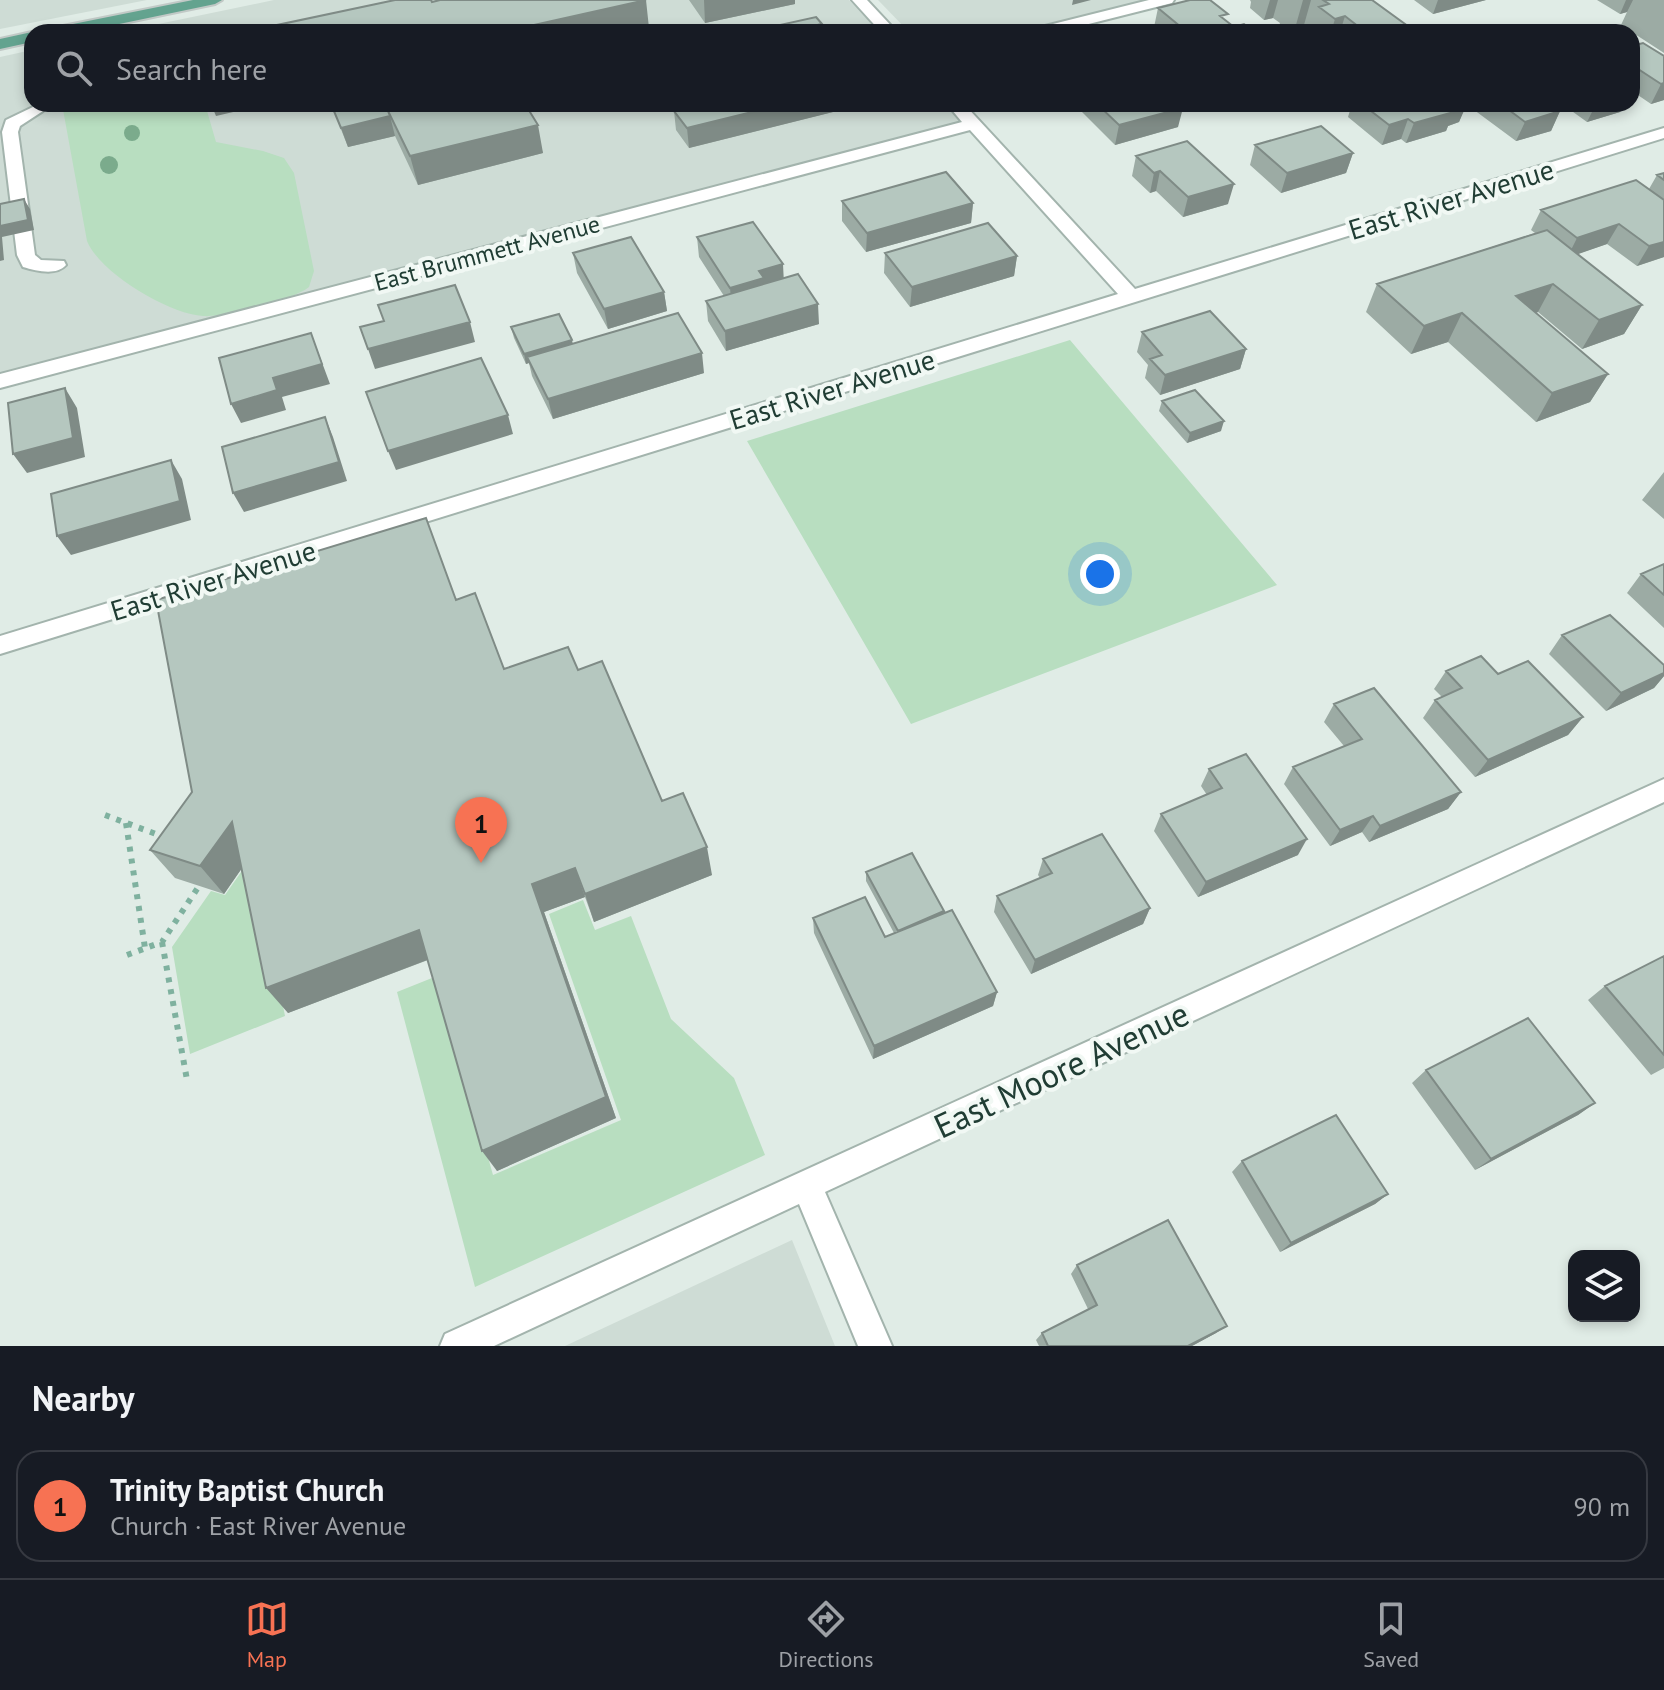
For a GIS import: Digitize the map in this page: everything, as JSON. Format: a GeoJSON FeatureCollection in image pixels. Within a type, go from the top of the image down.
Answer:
{"type":"FeatureCollection","features":[{"type":"Feature","properties":{"kind":"main road"},"geometry":{"type":"LineString","coordinates":[[97,24],[215,0]]}},
{"type":"Feature","properties":{"kind":"main road"},"geometry":{"type":"LineString","coordinates":[[0,44],[24,39]]}},
{"type":"Feature","properties":{"kind":"street"},"geometry":{"type":"LineString","coordinates":[[859,0],[882,24]]}},
{"type":"Feature","properties":{"kind":"street"},"geometry":{"type":"LineString","coordinates":[[1070,24],[1167,0]]}},
{"type":"Feature","properties":{"kind":"street"},"geometry":{"type":"LineString","coordinates":[[33,112],[12,124],[10,132],[26,255],[30,263],[57,265]]}},
{"type":"Feature","properties":{"kind":"street"},"geometry":{"type":"LineString","coordinates":[[962,112],[1131,297]]}},
{"type":"Feature","properties":{"kind":"street","name":"East Brummett Avenue"},"geometry":{"type":"LineString","coordinates":[[0,381],[973,124]]}},
{"type":"Feature","properties":{"kind":"street","name":"East River Avenue"},"geometry":{"type":"LineString","coordinates":[[0,645],[1664,133]]}},
{"type":"Feature","properties":{"kind":"street","name":"East Moore Avenue"},"geometry":{"type":"LineString","coordinates":[[457,1346],[1664,790]]}},
{"type":"Feature","properties":{"kind":"street"},"geometry":{"type":"LineString","coordinates":[[807,1187],[875,1346]]}},
{"type":"Feature","properties":{"kind":"path"},"geometry":{"type":"LineString","coordinates":[[105,815],[168,838]]}},
{"type":"Feature","properties":{"kind":"path"},"geometry":{"type":"LineString","coordinates":[[126,823],[145,948]]}},
{"type":"Feature","properties":{"kind":"path"},"geometry":{"type":"LineString","coordinates":[[127,955],[162,942],[199,886]]}},
{"type":"Feature","properties":{"kind":"path"},"geometry":{"type":"LineString","coordinates":[[162,942],[187,1080]]}},
{"type":"Feature","properties":{"kind":"shaded area"},"geometry":{"type":"Polygon","coordinates":[[[0,0],[147,0],[24,24],[0,29],[0,0]]]}},
{"type":"Feature","properties":{"kind":"shaded area"},"geometry":{"type":"Polygon","coordinates":[[[274,0],[849,0],[872,24],[158,24],[274,0]]]}},
{"type":"Feature","properties":{"kind":"shaded area"},"geometry":{"type":"Polygon","coordinates":[[[878,0],[1145,0],[1047,24],[901,24],[878,0]]]}},
{"type":"Feature","properties":{"kind":"shaded area"},"geometry":{"type":"Polygon","coordinates":[[[24,52],[24,112],[953,112],[963,123],[0,378],[0,57],[24,52]]]}},
{"type":"Feature","properties":{"kind":"shaded area"},"geometry":{"type":"Polygon","coordinates":[[[792,1240],[835,1346],[565,1346],[792,1240]]]}},
{"type":"Feature","properties":{"kind":"green space"},"geometry":{"type":"Polygon","coordinates":[[[63,112],[207,112],[216,142],[284,158],[294,173],[314,271],[309,287],[289,297],[258,307],[203,316],[172,308],[137,290],[106,266],[87,241],[63,112]]]}},
{"type":"Feature","properties":{"kind":"green space"},"geometry":{"type":"Polygon","coordinates":[[[1070,340],[1277,585],[911,724],[747,441],[1070,340]]]}},
{"type":"Feature","properties":{"kind":"green space"},"geometry":{"type":"Polygon","coordinates":[[[253,855],[285,1016],[190,1054],[172,947],[211,891],[225,895],[253,855]]]}},
{"type":"Feature","properties":{"kind":"green space"},"geometry":{"type":"Polygon","coordinates":[[[583,900],[595,930],[631,916],[671,1019],[734,1078],[765,1155],[475,1287],[397,992],[437,976],[493,1175],[621,1120],[549,914],[583,900]]]}},
{"type":"Feature","properties":{"kind":"building"},"geometry":{"type":"Polygon","coordinates":[[[395,0],[646,0],[539,24],[282,24],[395,0]]]}},
{"type":"Feature","properties":{"kind":"building"},"geometry":{"type":"Polygon","coordinates":[[[1190,0],[1210,0],[1228,14],[1220,16],[1230,24],[1177,24],[1158,8],[1190,0]]]}},
{"type":"Feature","properties":{"kind":"building"},"geometry":{"type":"Polygon","coordinates":[[[1323,0],[1372,0],[1405,24],[1355,24],[1345,16],[1335,19],[1319,7],[1329,4],[1323,0]]]}},
{"type":"Feature","properties":{"kind":"building"},"geometry":{"type":"Polygon","coordinates":[[[816,17],[822,24],[785,24],[816,17]]]}},
{"type":"Feature","properties":{"kind":"building"},"geometry":{"type":"Polygon","coordinates":[[[1640,44],[1664,56],[1664,83],[1640,70],[1640,44]]]}},
{"type":"Feature","properties":{"kind":"building"},"geometry":{"type":"Polygon","coordinates":[[[334,112],[388,112],[390,116],[341,128],[334,112]]]}},
{"type":"Feature","properties":{"kind":"building"},"geometry":{"type":"Polygon","coordinates":[[[388,112],[530,112],[538,125],[410,156],[388,112]]]}},
{"type":"Feature","properties":{"kind":"building"},"geometry":{"type":"Polygon","coordinates":[[[675,112],[752,112],[687,128],[675,112]]]}},
{"type":"Feature","properties":{"kind":"building"},"geometry":{"type":"Polygon","coordinates":[[[1105,112],[1168,112],[1119,125],[1105,112]]]}},
{"type":"Feature","properties":{"kind":"building"},"geometry":{"type":"Polygon","coordinates":[[[1372,112],[1454,112],[1414,123],[1408,119],[1389,125],[1372,112]]]}},
{"type":"Feature","properties":{"kind":"building"},"geometry":{"type":"Polygon","coordinates":[[[1512,112],[1557,112],[1525,122],[1512,112]]]}},
{"type":"Feature","properties":{"kind":"building"},"geometry":{"type":"Polygon","coordinates":[[[1321,126],[1353,153],[1287,173],[1255,145],[1321,126]]]}},
{"type":"Feature","properties":{"kind":"building"},"geometry":{"type":"Polygon","coordinates":[[[1187,141],[1234,184],[1188,197],[1160,171],[1154,173],[1136,156],[1187,141]]]}},
{"type":"Feature","properties":{"kind":"building"},"geometry":{"type":"Polygon","coordinates":[[[946,172],[973,203],[867,233],[842,201],[946,172]]]}},
{"type":"Feature","properties":{"kind":"building"},"geometry":{"type":"Polygon","coordinates":[[[1636,180],[1664,200],[1664,242],[1649,246],[1619,224],[1577,238],[1541,210],[1636,180]]]}},
{"type":"Feature","properties":{"kind":"building"},"geometry":{"type":"Polygon","coordinates":[[[24,199],[28,220],[0,226],[0,204],[24,199]]]}},
{"type":"Feature","properties":{"kind":"building"},"geometry":{"type":"Polygon","coordinates":[[[753,222],[783,264],[759,271],[764,278],[730,288],[697,237],[753,222]]]}},
{"type":"Feature","properties":{"kind":"building"},"geometry":{"type":"Polygon","coordinates":[[[988,223],[1017,256],[912,287],[885,253],[988,223]]]}},
{"type":"Feature","properties":{"kind":"building"},"geometry":{"type":"Polygon","coordinates":[[[1547,230],[1642,305],[1599,320],[1553,284],[1516,296],[1608,374],[1552,393],[1462,313],[1424,326],[1377,284],[1547,230]]]}},
{"type":"Feature","properties":{"kind":"building"},"geometry":{"type":"Polygon","coordinates":[[[631,237],[664,292],[604,309],[573,253],[631,237]]]}},
{"type":"Feature","properties":{"kind":"building"},"geometry":{"type":"Polygon","coordinates":[[[798,274],[818,304],[725,331],[706,301],[798,274]]]}},
{"type":"Feature","properties":{"kind":"building"},"geometry":{"type":"Polygon","coordinates":[[[455,285],[470,322],[368,349],[360,327],[384,321],[378,305],[455,285]]]}},
{"type":"Feature","properties":{"kind":"building"},"geometry":{"type":"Polygon","coordinates":[[[1210,311],[1246,349],[1165,375],[1150,359],[1162,355],[1142,332],[1210,311]]]}},
{"type":"Feature","properties":{"kind":"building"},"geometry":{"type":"Polygon","coordinates":[[[678,313],[702,353],[548,399],[527,357],[678,313]]]}},
{"type":"Feature","properties":{"kind":"building"},"geometry":{"type":"Polygon","coordinates":[[[559,314],[572,340],[524,354],[511,327],[559,314]]]}},
{"type":"Feature","properties":{"kind":"building"},"geometry":{"type":"Polygon","coordinates":[[[311,333],[322,364],[273,378],[277,390],[231,404],[219,358],[311,333]]]}},
{"type":"Feature","properties":{"kind":"building"},"geometry":{"type":"Polygon","coordinates":[[[481,358],[508,415],[388,451],[366,392],[481,358]]]}},
{"type":"Feature","properties":{"kind":"building"},"geometry":{"type":"Polygon","coordinates":[[[65,388],[73,438],[13,454],[8,403],[65,388]]]}},
{"type":"Feature","properties":{"kind":"building"},"geometry":{"type":"Polygon","coordinates":[[[1195,390],[1224,421],[1190,433],[1162,401],[1195,390]]]}},
{"type":"Feature","properties":{"kind":"building"},"geometry":{"type":"Polygon","coordinates":[[[325,417],[339,462],[233,493],[222,447],[325,417]]]}},
{"type":"Feature","properties":{"kind":"building"},"geometry":{"type":"Polygon","coordinates":[[[171,460],[180,501],[57,536],[51,494],[171,460]]]}},
{"type":"Feature","properties":{"kind":"building"},"geometry":{"type":"Polygon","coordinates":[[[426,518],[456,600],[475,593],[504,669],[568,647],[578,670],[602,661],[662,801],[683,793],[707,847],[585,894],[575,868],[532,884],[606,1097],[482,1151],[419,930],[266,988],[232,822],[200,866],[150,850],[192,792],[156,600],[426,518]]]}},
{"type":"Feature","properties":{"kind":"building"},"geometry":{"type":"Polygon","coordinates":[[[1664,564],[1664,595],[1641,574],[1664,564]]]}},
{"type":"Feature","properties":{"kind":"building"},"geometry":{"type":"Polygon","coordinates":[[[1610,615],[1664,665],[1664,673],[1621,693],[1562,635],[1610,615]]]}},
{"type":"Feature","properties":{"kind":"building"},"geometry":{"type":"Polygon","coordinates":[[[1481,656],[1498,674],[1528,661],[1583,717],[1488,760],[1435,700],[1462,688],[1446,671],[1481,656]]]}},
{"type":"Feature","properties":{"kind":"building"},"geometry":{"type":"Polygon","coordinates":[[[1374,688],[1461,792],[1380,826],[1373,816],[1340,830],[1293,767],[1362,739],[1334,704],[1374,688]]]}},
{"type":"Feature","properties":{"kind":"building"},"geometry":{"type":"Polygon","coordinates":[[[1246,754],[1307,839],[1206,882],[1161,814],[1222,788],[1209,769],[1246,754]]]}},
{"type":"Feature","properties":{"kind":"building"},"geometry":{"type":"Polygon","coordinates":[[[1102,834],[1150,908],[1035,960],[997,896],[1052,873],[1043,859],[1102,834]]]}},
{"type":"Feature","properties":{"kind":"building"},"geometry":{"type":"Polygon","coordinates":[[[912,853],[944,911],[898,931],[866,872],[912,853]]]}},
{"type":"Feature","properties":{"kind":"building"},"geometry":{"type":"Polygon","coordinates":[[[865,897],[885,937],[952,910],[997,992],[874,1046],[813,918],[865,897]]]}},
{"type":"Feature","properties":{"kind":"building"},"geometry":{"type":"Polygon","coordinates":[[[1664,956],[1664,1055],[1605,986],[1664,956]]]}},
{"type":"Feature","properties":{"kind":"building"},"geometry":{"type":"Polygon","coordinates":[[[1528,1018],[1595,1103],[1491,1159],[1426,1070],[1528,1018]]]}},
{"type":"Feature","properties":{"kind":"building"},"geometry":{"type":"Polygon","coordinates":[[[1336,1115],[1388,1194],[1291,1243],[1242,1161],[1336,1115]]]}},
{"type":"Feature","properties":{"kind":"building"},"geometry":{"type":"Polygon","coordinates":[[[1168,1220],[1227,1326],[1188,1346],[1048,1346],[1042,1333],[1097,1305],[1077,1265],[1168,1220]]]}},
{"type":"Feature","properties":{"kind":"place","name":"Trinity Baptist Church"},"geometry":{"type":"Point","coordinates":[481,863]}}]}
